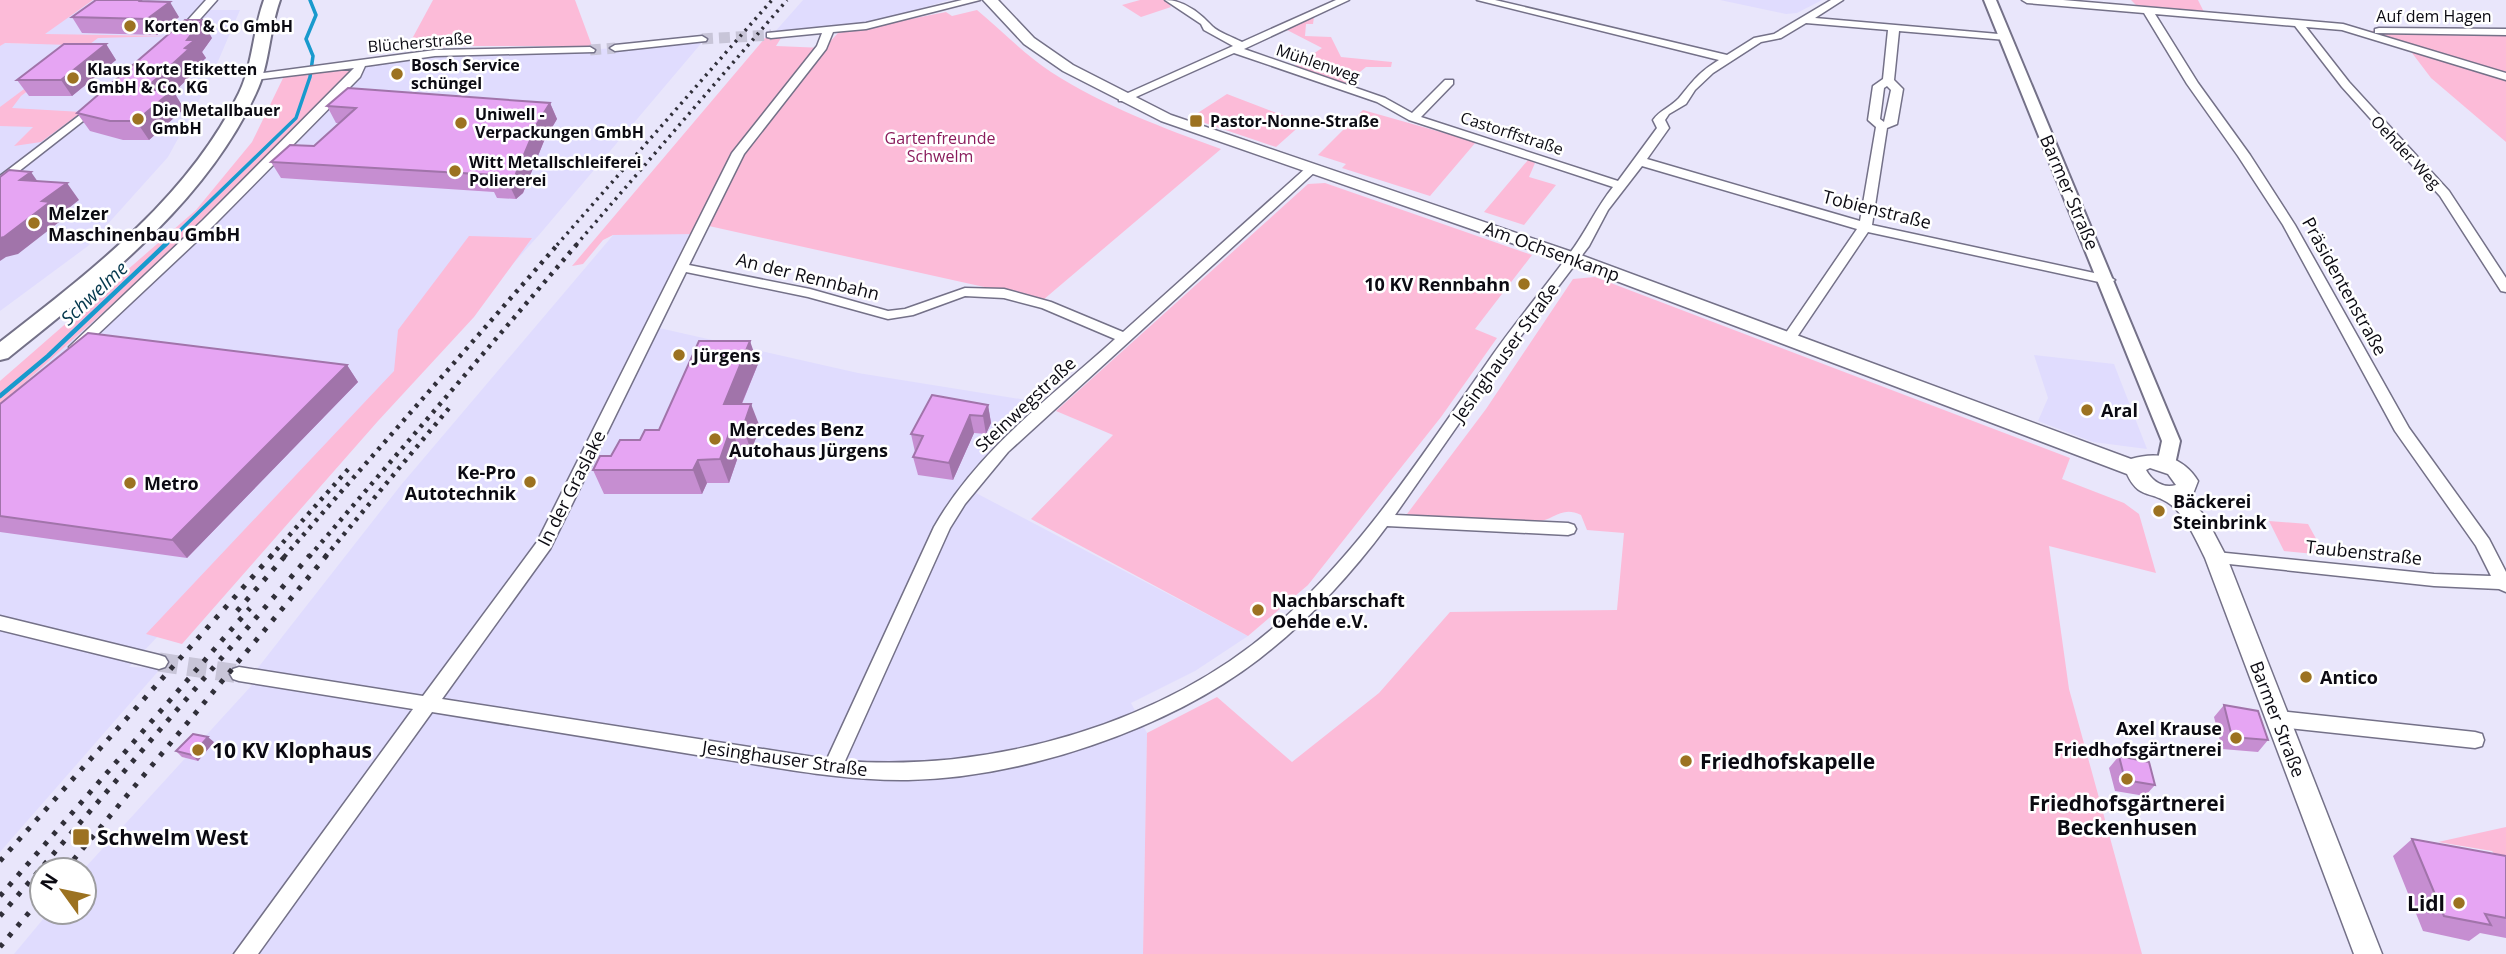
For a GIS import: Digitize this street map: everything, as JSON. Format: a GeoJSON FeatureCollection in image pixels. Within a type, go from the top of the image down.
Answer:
{"type":"FeatureCollection","features":[{"type":"Feature","properties":{"kind":"main road"},"geometry":{"type":"LineString","coordinates":[[0,353],[82,285],[158,214],[214,148],[241,104],[253,77],[266,14],[272,0]]}},
{"type":"Feature","properties":{"kind":"main road","name":"Am Ochsenkamp"},"geometry":{"type":"LineString","coordinates":[[990,0],[1006,19],[1039,49],[1122,99],[1177,123],[1572,258],[2135,469]]}},
{"type":"Feature","properties":{"kind":"main road"},"geometry":{"type":"LineString","coordinates":[[2149,461],[2167,464],[2187,481],[2183,492],[2172,494],[2147,486],[2138,478],[2135,469],[2137,465],[2149,461]]}},
{"type":"Feature","properties":{"kind":"main road","name":"Barmer Straße"},"geometry":{"type":"LineString","coordinates":[[2172,494],[2197,522],[2216,558],[2368,954]]}},
{"type":"Feature","properties":{"kind":"street"},"geometry":{"type":"LineString","coordinates":[[172,42],[212,0]]}},
{"type":"Feature","properties":{"kind":"street"},"geometry":{"type":"LineString","coordinates":[[771,34],[828,31],[906,18],[975,0]]}},
{"type":"Feature","properties":{"kind":"street"},"geometry":{"type":"LineString","coordinates":[[1170,0],[1205,22],[1208,28],[1237,48]]}},
{"type":"Feature","properties":{"kind":"street"},"geometry":{"type":"LineString","coordinates":[[1122,99],[1344,0]]}},
{"type":"Feature","properties":{"kind":"street"},"geometry":{"type":"LineString","coordinates":[[1482,0],[1730,59]]}},
{"type":"Feature","properties":{"kind":"street","name":"Jesinghauser Straße"},"geometry":{"type":"LineString","coordinates":[[239,674],[832,768],[938,770],[1009,759],[1076,741],[1143,716],[1209,682],[1286,627],[1336,574],[1380,520],[1586,241],[1602,209],[1622,186],[1663,128],[1659,120],[1665,112],[1682,103],[1698,81],[1758,40],[1777,36],[1838,0]]}},
{"type":"Feature","properties":{"kind":"street","name":"Barmer Straße"},"geometry":{"type":"LineString","coordinates":[[1990,0],[2108,280],[2171,441],[2167,464]]}},
{"type":"Feature","properties":{"kind":"street"},"geometry":{"type":"LineString","coordinates":[[2027,0],[2121,4],[2147,10],[2297,22],[2362,32],[2506,77]]}},
{"type":"Feature","properties":{"kind":"street","name":"Präsidentenstraße"},"geometry":{"type":"LineString","coordinates":[[2147,10],[2193,84],[2244,155],[2289,226],[2403,431],[2483,543],[2505,583]]}},
{"type":"Feature","properties":{"kind":"street"},"geometry":{"type":"LineString","coordinates":[[1803,20],[2006,37]]}},
{"type":"Feature","properties":{"kind":"street","name":"Oehder Weg"},"geometry":{"type":"LineString","coordinates":[[2297,22],[2344,86],[2456,208],[2506,288]]}},
{"type":"Feature","properties":{"kind":"street"},"geometry":{"type":"LineString","coordinates":[[1888,81],[1894,28]]}},
{"type":"Feature","properties":{"kind":"street","name":"In der Graslake"},"geometry":{"type":"LineString","coordinates":[[245,954],[544,545],[738,153],[822,47],[828,31]]}},
{"type":"Feature","properties":{"kind":"street","name":"Auf dem Hagen"},"geometry":{"type":"LineString","coordinates":[[2362,32],[2506,32]]}},
{"type":"Feature","properties":{"kind":"street"},"geometry":{"type":"LineString","coordinates":[[615,48],[702,39]]}},
{"type":"Feature","properties":{"kind":"street","name":"Mühlenweg"},"geometry":{"type":"LineString","coordinates":[[1237,48],[1394,106]]}},
{"type":"Feature","properties":{"kind":"street","name":"Blücherstraße"},"geometry":{"type":"LineString","coordinates":[[253,77],[436,53],[590,50]]}},
{"type":"Feature","properties":{"kind":"street"},"geometry":{"type":"LineString","coordinates":[[69,352],[208,223],[356,75],[360,67],[353,64]]}},
{"type":"Feature","properties":{"kind":"street"},"geometry":{"type":"LineString","coordinates":[[1888,81],[1896,89],[1891,124],[1882,126],[1874,120],[1875,106],[1879,86],[1888,81]]}},
{"type":"Feature","properties":{"kind":"street"},"geometry":{"type":"LineString","coordinates":[[1413,118],[1449,82]]}},
{"type":"Feature","properties":{"kind":"street"},"geometry":{"type":"LineString","coordinates":[[0,182],[109,96]]}},
{"type":"Feature","properties":{"kind":"street","name":"Castorffstraße"},"geometry":{"type":"LineString","coordinates":[[1394,106],[1413,118],[1622,186]]}},
{"type":"Feature","properties":{"kind":"street"},"geometry":{"type":"LineString","coordinates":[[1788,340],[1865,226],[1882,126]]}},
{"type":"Feature","properties":{"kind":"street","name":"Tobienstraße"},"geometry":{"type":"LineString","coordinates":[[1640,161],[1865,226],[2108,280]]}},
{"type":"Feature","properties":{"kind":"street","name":"Steinwegstraße"},"geometry":{"type":"LineString","coordinates":[[832,768],[942,527],[959,500],[1003,448],[1311,170]]}},
{"type":"Feature","properties":{"kind":"street","name":"An der Rennbahn"},"geometry":{"type":"LineString","coordinates":[[680,267],[901,316],[946,296],[981,290],[1059,310],[1125,338]]}},
{"type":"Feature","properties":{"kind":"street"},"geometry":{"type":"LineString","coordinates":[[1380,520],[1568,529]]}},
{"type":"Feature","properties":{"kind":"street","name":"Taubenstraße"},"geometry":{"type":"LineString","coordinates":[[2216,558],[2434,580],[2505,583]]}},
{"type":"Feature","properties":{"kind":"street"},"geometry":{"type":"LineString","coordinates":[[0,623],[159,663]]}},
{"type":"Feature","properties":{"kind":"street"},"geometry":{"type":"LineString","coordinates":[[2278,719],[2474,740]]}},
{"type":"Feature","properties":{"kind":"shaded area"},"geometry":{"type":"Polygon","coordinates":[[[93,0],[208,0],[198,10],[240,10],[210,80],[168,157],[88,246],[0,311],[0,46],[4,43],[28,44],[93,0]]]}},
{"type":"Feature","properties":{"kind":"shaded area"},"geometry":{"type":"Polygon","coordinates":[[[803,0],[949,0],[879,21],[773,34],[803,0]]]}},
{"type":"Feature","properties":{"kind":"shaded area"},"geometry":{"type":"Polygon","coordinates":[[[1720,0],[1822,0],[1797,13],[1786,14],[1720,0]]]}},
{"type":"Feature","properties":{"kind":"shaded area"},"geometry":{"type":"Polygon","coordinates":[[[704,40],[539,235],[443,341],[295,490],[129,667],[161,668],[0,852],[0,405],[157,264],[350,73],[348,63],[404,55],[555,53],[704,40]]]}},
{"type":"Feature","properties":{"kind":"shaded area"},"geometry":{"type":"Polygon","coordinates":[[[690,233],[646,325],[858,373],[1039,402],[990,447],[976,493],[1248,636],[1195,671],[1131,703],[1147,733],[1143,954],[14,954],[37,926],[98,926],[98,856],[96,856],[264,672],[257,669],[401,485],[614,234],[690,233]]]}},
{"type":"Feature","properties":{"kind":"shaded area","name":"Aral"},"geometry":{"type":"Polygon","coordinates":[[[2034,355],[2114,364],[2147,449],[2093,442],[2038,421],[2048,398],[2034,355]]]}},
{"type":"Feature","properties":{"kind":"green space"},"geometry":{"type":"Polygon","coordinates":[[[0,0],[93,0],[45,34],[169,36],[98,38],[21,96],[12,108],[82,112],[41,142],[14,146],[33,127],[0,126],[0,107],[43,75],[70,45],[5,43],[0,46],[0,0]]]}},
{"type":"Feature","properties":{"kind":"green space"},"geometry":{"type":"Polygon","coordinates":[[[433,0],[575,0],[592,46],[467,46],[406,50],[433,0]]]}},
{"type":"Feature","properties":{"kind":"green space"},"geometry":{"type":"Polygon","coordinates":[[[1140,0],[1166,0],[1171,7],[1141,17],[1122,5],[1140,0]]]}},
{"type":"Feature","properties":{"kind":"green space"},"geometry":{"type":"Polygon","coordinates":[[[2131,0],[2198,0],[2204,12],[2137,6],[2131,0]]]}},
{"type":"Feature","properties":{"kind":"green space","name":"Gartenfreunde Schwelm"},"geometry":{"type":"Polygon","coordinates":[[[977,10],[1032,58],[1071,84],[1134,115],[1221,149],[1043,300],[700,224],[696,234],[613,235],[603,240],[583,264],[572,266],[765,38],[781,38],[776,46],[824,48],[838,33],[946,12],[952,16],[977,10]]]}},
{"type":"Feature","properties":{"kind":"green space"},"geometry":{"type":"Polygon","coordinates":[[[1314,17],[1313,24],[1306,24],[1305,36],[1331,37],[1341,57],[1392,62],[1391,67],[1366,67],[1343,86],[1292,68],[1322,48],[1287,30],[1314,17]]]}},
{"type":"Feature","properties":{"kind":"green space"},"geometry":{"type":"Polygon","coordinates":[[[2446,28],[2506,30],[2506,142],[2431,78],[2406,45],[2367,31],[2446,28]]]}},
{"type":"Feature","properties":{"kind":"green space"},"geometry":{"type":"Polygon","coordinates":[[[348,63],[350,73],[157,264],[0,405],[0,381],[196,210],[252,142],[285,74],[348,63]]]}},
{"type":"Feature","properties":{"kind":"green space"},"geometry":{"type":"Polygon","coordinates":[[[1227,94],[1303,123],[1276,147],[1190,118],[1227,94]]]}},
{"type":"Feature","properties":{"kind":"green space"},"geometry":{"type":"Polygon","coordinates":[[[1363,110],[1476,142],[1430,196],[1342,168],[1346,164],[1318,155],[1363,110]]]}},
{"type":"Feature","properties":{"kind":"green space"},"geometry":{"type":"Polygon","coordinates":[[[1528,160],[1535,163],[1529,177],[1556,185],[1524,225],[1484,212],[1528,160]]]}},
{"type":"Feature","properties":{"kind":"green space"},"geometry":{"type":"Polygon","coordinates":[[[1325,183],[1532,255],[1475,329],[1497,338],[1441,417],[1308,585],[1248,636],[1031,519],[1113,435],[1056,411],[1308,184],[1325,183]]]}},
{"type":"Feature","properties":{"kind":"green space"},"geometry":{"type":"Polygon","coordinates":[[[469,236],[532,238],[474,317],[378,421],[182,644],[146,634],[394,371],[398,330],[469,236]]]}},
{"type":"Feature","properties":{"kind":"green space"},"geometry":{"type":"Polygon","coordinates":[[[1595,277],[2070,458],[2062,479],[2124,503],[2139,514],[2156,573],[2049,546],[2069,689],[2142,954],[1143,954],[1147,733],[1217,697],[1292,762],[1379,693],[1450,612],[1617,610],[1624,533],[1587,530],[1581,515],[1574,512],[1535,522],[1407,514],[1486,409],[1573,279],[1595,277]]]}},
{"type":"Feature","properties":{"kind":"green space"},"geometry":{"type":"Polygon","coordinates":[[[2269,521],[2308,524],[2325,555],[2284,551],[2269,521]]]}},
{"type":"Feature","properties":{"kind":"green space"},"geometry":{"type":"Polygon","coordinates":[[[2506,827],[2506,863],[2501,862],[2492,851],[2438,842],[2506,827]]]}},
{"type":"Feature","properties":{"kind":"building"},"geometry":{"type":"Polygon","coordinates":[[[96,0],[170,2],[147,19],[72,17],[96,0]]]}},
{"type":"Feature","properties":{"kind":"building"},"geometry":{"type":"Polygon","coordinates":[[[185,20],[202,20],[187,40],[195,40],[185,48],[189,49],[144,90],[173,90],[136,121],[110,121],[77,113],[185,20]]]}},
{"type":"Feature","properties":{"kind":"building"},"geometry":{"type":"Polygon","coordinates":[[[64,44],[106,44],[61,80],[17,80],[64,44]]]}},
{"type":"Feature","properties":{"kind":"building"},"geometry":{"type":"Polygon","coordinates":[[[348,88],[550,103],[537,124],[515,176],[508,182],[489,181],[494,175],[271,162],[290,145],[314,146],[356,108],[327,106],[348,88]]]}},
{"type":"Feature","properties":{"kind":"building"},"geometry":{"type":"Polygon","coordinates":[[[9,170],[31,172],[20,180],[67,183],[42,201],[50,202],[0,238],[0,177],[9,170]]]}},
{"type":"Feature","properties":{"kind":"building","name":"Metro"},"geometry":{"type":"Polygon","coordinates":[[[88,333],[347,365],[172,540],[0,516],[0,404],[88,333]]]}},
{"type":"Feature","properties":{"kind":"building"},"geometry":{"type":"Polygon","coordinates":[[[699,341],[750,341],[724,404],[751,404],[743,427],[731,428],[720,459],[698,460],[693,470],[593,470],[600,456],[611,456],[620,440],[640,440],[645,430],[659,430],[699,341]]]}},
{"type":"Feature","properties":{"kind":"building"},"geometry":{"type":"Polygon","coordinates":[[[932,395],[988,405],[983,416],[970,415],[949,463],[913,457],[923,436],[911,434],[932,395]]]}},
{"type":"Feature","properties":{"kind":"building"},"geometry":{"type":"Polygon","coordinates":[[[2224,705],[2258,711],[2268,740],[2232,737],[2224,705]]]}},
{"type":"Feature","properties":{"kind":"building"},"geometry":{"type":"Polygon","coordinates":[[[193,734],[208,737],[192,755],[176,751],[193,734]]]}},
{"type":"Feature","properties":{"kind":"building"},"geometry":{"type":"Polygon","coordinates":[[[2119,756],[2149,762],[2155,785],[2125,780],[2119,756]]]}},
{"type":"Feature","properties":{"kind":"building"},"geometry":{"type":"Polygon","coordinates":[[[2412,839],[2506,856],[2506,918],[2485,914],[2491,925],[2444,916],[2412,839]]]}},
{"type":"Feature","properties":{"kind":"waterway","name":"Schwelme"},"geometry":{"type":"LineString","coordinates":[[165,245],[296,118],[310,77],[313,56],[306,39],[316,15],[310,0]]}},
{"type":"Feature","properties":{"kind":"waterway","name":"Schwelme"},"geometry":{"type":"LineString","coordinates":[[0,396],[48,356],[167,243]]}},
{"type":"Feature","properties":{"kind":"tunnel"},"geometry":{"type":"LineString","coordinates":[[702,39],[771,35]]}},
{"type":"Feature","properties":{"kind":"tunnel"},"geometry":{"type":"LineString","coordinates":[[590,50],[615,48]]}},
{"type":"Feature","properties":{"kind":"tunnel"},"geometry":{"type":"LineString","coordinates":[[159,662],[239,674]]}},
{"type":"Feature","properties":{"kind":"railway"},"geometry":{"type":"LineString","coordinates":[[557,245],[772,0]]}},
{"type":"Feature","properties":{"kind":"railway"},"geometry":{"type":"LineString","coordinates":[[576,245],[787,0]]}},
{"type":"Feature","properties":{"kind":"railway"},"geometry":{"type":"LineString","coordinates":[[284,557],[559,243]]}},
{"type":"Feature","properties":{"kind":"railway"},"geometry":{"type":"LineString","coordinates":[[309,557],[578,243]]}},
{"type":"Feature","properties":{"kind":"railway"},"geometry":{"type":"LineString","coordinates":[[325,557],[450,407]]}},
{"type":"Feature","properties":{"kind":"railway"},"geometry":{"type":"LineString","coordinates":[[270,557],[351,466]]}},
{"type":"Feature","properties":{"kind":"railway"},"geometry":{"type":"LineString","coordinates":[[0,861],[272,555]]}},
{"type":"Feature","properties":{"kind":"railway"},"geometry":{"type":"LineString","coordinates":[[237,611],[286,555]]}},
{"type":"Feature","properties":{"kind":"railway"},"geometry":{"type":"LineString","coordinates":[[0,916],[310,555]]}},
{"type":"Feature","properties":{"kind":"railway"},"geometry":{"type":"LineString","coordinates":[[77,856],[327,555]]}},
{"type":"Feature","properties":{"kind":"railway"},"geometry":{"type":"LineString","coordinates":[[0,896],[250,608]]}},
{"type":"Feature","properties":{"kind":"railway"},"geometry":{"type":"LineString","coordinates":[[0,947],[28,914]]}},
{"type":"Feature","properties":{"kind":"place","name":"Korten & Co GmbH"},"geometry":{"type":"Point","coordinates":[130,26]}},
{"type":"Feature","properties":{"kind":"place","name":"Bosch Service schüngel"},"geometry":{"type":"Point","coordinates":[397,74]}},
{"type":"Feature","properties":{"kind":"place","name":"Klaus Korte Etiketten GmbH & Co. KG"},"geometry":{"type":"Point","coordinates":[73,78]}},
{"type":"Feature","properties":{"kind":"place","name":"Die Metallbauer GmbH"},"geometry":{"type":"Point","coordinates":[138,119]}},
{"type":"Feature","properties":{"kind":"place","name":"Pastor-Nonne-Straße"},"geometry":{"type":"Point","coordinates":[1196,121]}},
{"type":"Feature","properties":{"kind":"place","name":"Uniwell - Verpackungen GmbH"},"geometry":{"type":"Point","coordinates":[461,123]}},
{"type":"Feature","properties":{"kind":"place","name":"Witt Metallschleiferei Poliererei"},"geometry":{"type":"Point","coordinates":[455,171]}},
{"type":"Feature","properties":{"kind":"place","name":"Melzer Maschinenbau GmbH"},"geometry":{"type":"Point","coordinates":[34,223]}},
{"type":"Feature","properties":{"kind":"place","name":"10 KV Rennbahn"},"geometry":{"type":"Point","coordinates":[1524,284]}},
{"type":"Feature","properties":{"kind":"place","name":"Jürgens"},"geometry":{"type":"Point","coordinates":[679,355]}},
{"type":"Feature","properties":{"kind":"place","name":"Aral"},"geometry":{"type":"Point","coordinates":[2087,410]}},
{"type":"Feature","properties":{"kind":"place","name":"Mercedes Benz Autohaus Jürgens"},"geometry":{"type":"Point","coordinates":[715,439]}},
{"type":"Feature","properties":{"kind":"place","name":"Ke-Pro Autotechnik"},"geometry":{"type":"Point","coordinates":[530,482]}},
{"type":"Feature","properties":{"kind":"place","name":"Metro"},"geometry":{"type":"Point","coordinates":[130,483]}},
{"type":"Feature","properties":{"kind":"place","name":"Bäckerei Steinbrink"},"geometry":{"type":"Point","coordinates":[2159,511]}},
{"type":"Feature","properties":{"kind":"place","name":"Nachbarschaft Oehde e.V."},"geometry":{"type":"Point","coordinates":[1258,610]}},
{"type":"Feature","properties":{"kind":"place","name":"Antico"},"geometry":{"type":"Point","coordinates":[2306,677]}},
{"type":"Feature","properties":{"kind":"place","name":"Axel Krause Friedhofsgärtnerei"},"geometry":{"type":"Point","coordinates":[2236,738]}},
{"type":"Feature","properties":{"kind":"place","name":"10 KV Klophaus"},"geometry":{"type":"Point","coordinates":[198,750]}},
{"type":"Feature","properties":{"kind":"place","name":"Friedhofskapelle"},"geometry":{"type":"Point","coordinates":[1686,761]}},
{"type":"Feature","properties":{"kind":"place","name":"Friedhofsgärtnerei Beckenhusen"},"geometry":{"type":"Point","coordinates":[2127,779]}},
{"type":"Feature","properties":{"kind":"place","name":"Schwelm West"},"geometry":{"type":"Point","coordinates":[81,837]}},
{"type":"Feature","properties":{"kind":"place","name":"Lidl"},"geometry":{"type":"Point","coordinates":[2459,903]}}]}
